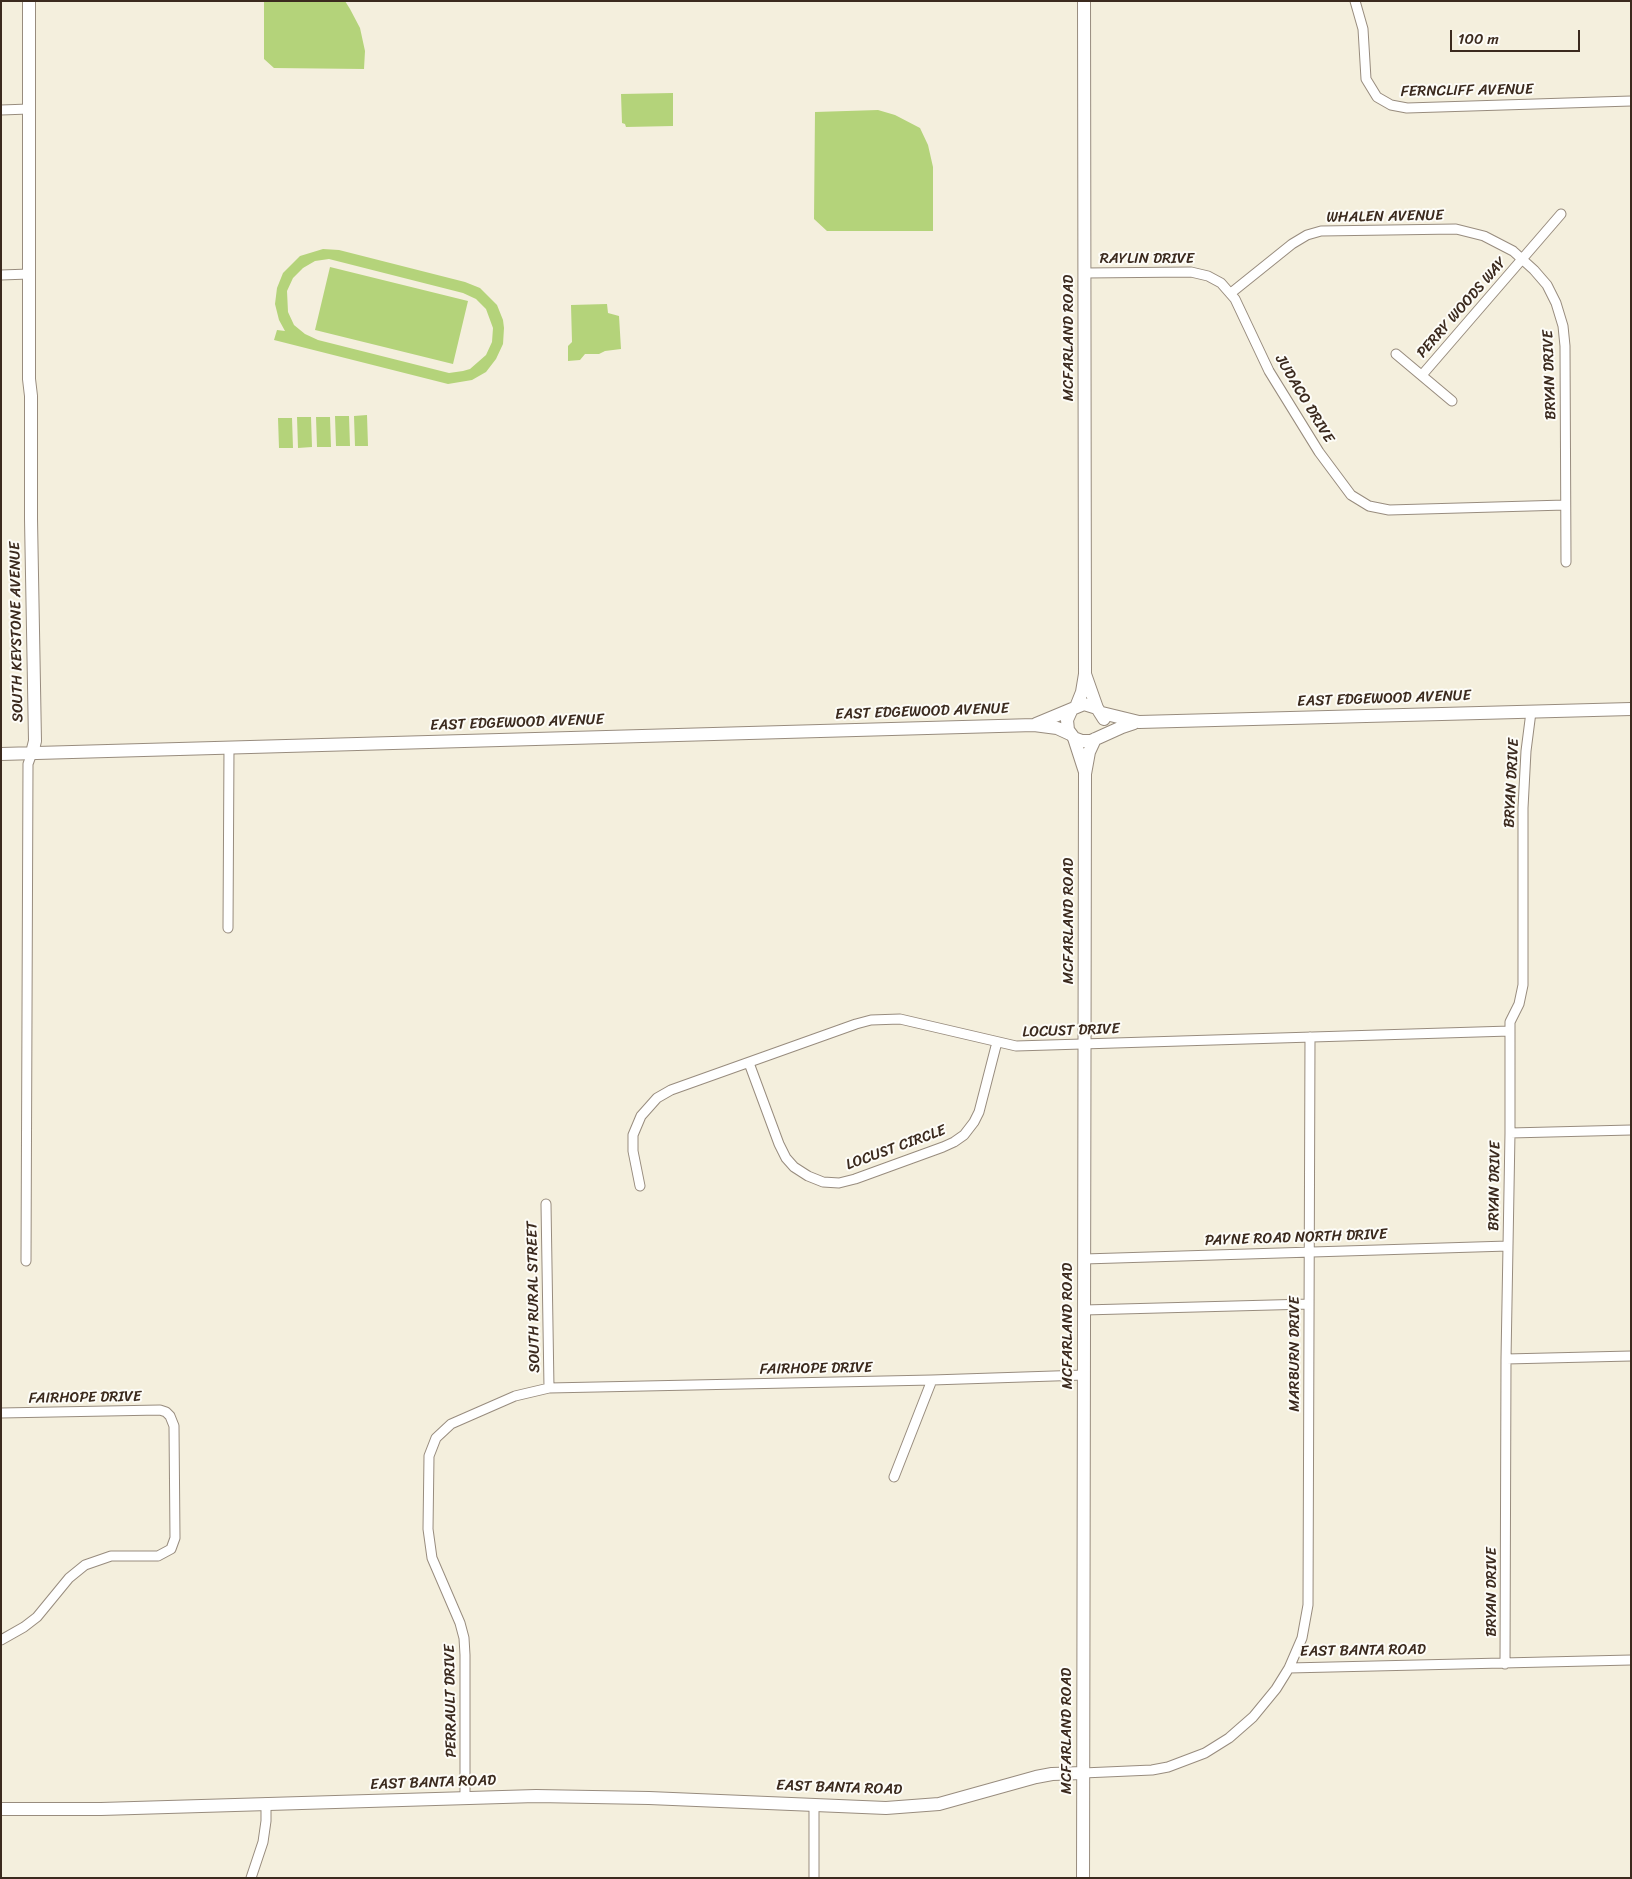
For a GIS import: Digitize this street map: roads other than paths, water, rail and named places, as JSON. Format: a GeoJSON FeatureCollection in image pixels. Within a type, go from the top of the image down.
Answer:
{"type":"FeatureCollection","features":[{"type":"Feature","properties":{"kind":"street","name":"SOUTH KEYSTONE AVENUE"},"geometry":{"type":"LineString","coordinates":[[26,1261],[28,764],[35,741],[31,396],[29,379],[29,1]]}},
{"type":"Feature","properties":{"kind":"street","name":"MCFARLAND ROAD"},"geometry":{"type":"LineString","coordinates":[[1073,709],[1082,692],[1085,674],[1086,273],[1084,1]]}},
{"type":"Feature","properties":{"kind":"street","name":"FERNCLIFF AVENUE"},"geometry":{"type":"LineString","coordinates":[[1355,1],[1363,29],[1366,79],[1377,97],[1391,105],[1407,108],[1631,101]]}},
{"type":"Feature","properties":{"kind":"street"},"geometry":{"type":"LineString","coordinates":[[1,110],[29,109]]}},
{"type":"Feature","properties":{"kind":"street","name":"PERRY WOODS WAY"},"geometry":{"type":"LineString","coordinates":[[1422,375],[1561,214]]}},
{"type":"Feature","properties":{"kind":"street","name":"WHALEN AVENUE"},"geometry":{"type":"LineString","coordinates":[[1231,293],[1292,244],[1307,235],[1321,232],[1456,229],[1492,239],[1510,249],[1522,259]]}},
{"type":"Feature","properties":{"kind":"street","name":"BRYAN DRIVE"},"geometry":{"type":"LineString","coordinates":[[1522,259],[1534,270],[1546,286],[1556,303],[1563,326],[1565,346],[1566,562]]}},
{"type":"Feature","properties":{"kind":"street","name":"RAYLIN DRIVE"},"geometry":{"type":"LineString","coordinates":[[1086,273],[1191,272],[1212,278],[1231,293]]}},
{"type":"Feature","properties":{"kind":"street"},"geometry":{"type":"LineString","coordinates":[[1,274],[29,274]]}},
{"type":"Feature","properties":{"kind":"street","name":"JUDACO DRIVE"},"geometry":{"type":"LineString","coordinates":[[1231,293],[1269,371],[1319,452],[1351,494],[1370,506],[1389,510],[1565,505]]}},
{"type":"Feature","properties":{"kind":"street"},"geometry":{"type":"LineString","coordinates":[[1396,354],[1452,401]]}},
{"type":"Feature","properties":{"kind":"street","name":"MCFARLAND ROAD"},"geometry":{"type":"LineString","coordinates":[[1085,674],[1099,711]]}},
{"type":"Feature","properties":{"kind":"street","name":"EAST EDGEWOOD AVENUE"},"geometry":{"type":"LineString","coordinates":[[1034,725],[1088,704],[1099,711],[1139,722]]}},
{"type":"Feature","properties":{"kind":"street"},"geometry":{"type":"LineString","coordinates":[[1072,736],[1068,730],[1067,720],[1073,709]]}},
{"type":"Feature","properties":{"kind":"street","name":"EAST EDGEWOOD AVENUE"},"geometry":{"type":"LineString","coordinates":[[1,754],[1034,725],[1057,728],[1086,742],[1122,726],[1139,722],[1631,709]]}},
{"type":"Feature","properties":{"kind":"street"},"geometry":{"type":"LineString","coordinates":[[1097,738],[1104,725],[1099,711]]}},
{"type":"Feature","properties":{"kind":"street","name":"BRYAN DRIVE"},"geometry":{"type":"LineString","coordinates":[[1506,1664],[1506,1359],[1510,1022],[1519,1004],[1523,981],[1523,808],[1526,751],[1531,712]]}},
{"type":"Feature","properties":{"kind":"street","name":"MCFARLAND ROAD"},"geometry":{"type":"LineString","coordinates":[[1072,736],[1085,774]]}},
{"type":"Feature","properties":{"kind":"street","name":"MCFARLAND ROAD"},"geometry":{"type":"LineString","coordinates":[[1083,1878],[1085,774],[1089,752],[1097,738]]}},
{"type":"Feature","properties":{"kind":"street"},"geometry":{"type":"LineString","coordinates":[[228,928],[229,748]]}},
{"type":"Feature","properties":{"kind":"street","name":"LOCUST DRIVE"},"geometry":{"type":"LineString","coordinates":[[640,1186],[632,1151],[633,1138],[639,1119],[648,1106],[657,1098],[671,1090],[856,1024],[884,1019],[900,1019],[997,1042],[1027,1047],[1510,1031]]}},
{"type":"Feature","properties":{"kind":"street","name":"MARBURN DRIVE"},"geometry":{"type":"LineString","coordinates":[[1289,1668],[1302,1638],[1308,1605],[1310,1037]]}},
{"type":"Feature","properties":{"kind":"street","name":"LOCUST CIRCLE"},"geometry":{"type":"LineString","coordinates":[[749,1062],[786,1158],[794,1167],[808,1176],[823,1182],[839,1183],[943,1147],[964,1135],[972,1126],[979,1112],[997,1042]]}},
{"type":"Feature","properties":{"kind":"street"},"geometry":{"type":"LineString","coordinates":[[1510,1133],[1631,1130]]}},
{"type":"Feature","properties":{"kind":"street","name":"SOUTH RURAL STREET"},"geometry":{"type":"LineString","coordinates":[[546,1204],[549,1388]]}},
{"type":"Feature","properties":{"kind":"street","name":"PAYNE ROAD NORTH DRIVE"},"geometry":{"type":"LineString","coordinates":[[1084,1259],[1508,1246]]}},
{"type":"Feature","properties":{"kind":"street"},"geometry":{"type":"LineString","coordinates":[[1084,1310],[1309,1304]]}},
{"type":"Feature","properties":{"kind":"street"},"geometry":{"type":"LineString","coordinates":[[1506,1359],[1631,1356]]}},
{"type":"Feature","properties":{"kind":"street","name":"FAIRHOPE DRIVE"},"geometry":{"type":"LineString","coordinates":[[549,1388],[932,1380],[1084,1374]]}},
{"type":"Feature","properties":{"kind":"street"},"geometry":{"type":"LineString","coordinates":[[894,1477],[932,1380]]}},
{"type":"Feature","properties":{"kind":"street","name":"PERRAULT DRIVE"},"geometry":{"type":"LineString","coordinates":[[465,1798],[465,1651],[460,1623],[438,1573],[430,1546],[427,1521],[429,1456],[436,1438],[451,1424],[515,1396],[549,1388]]}},
{"type":"Feature","properties":{"kind":"street","name":"FAIRHOPE DRIVE"},"geometry":{"type":"LineString","coordinates":[[1,1413],[160,1410],[168,1414],[173,1420],[174,1426],[175,1538],[169,1551],[158,1556],[112,1556],[88,1563],[69,1578],[37,1617],[1,1640]]}},
{"type":"Feature","properties":{"kind":"street","name":"EAST BANTA ROAD"},"geometry":{"type":"LineString","coordinates":[[1,1809],[101,1809],[536,1796],[649,1798],[886,1808],[926,1806],[945,1803],[1052,1774],[1152,1770],[1168,1767],[1194,1758],[1229,1738],[1253,1717],[1276,1689],[1289,1668],[1631,1660]]}},
{"type":"Feature","properties":{"kind":"street"},"geometry":{"type":"LineString","coordinates":[[251,1878],[263,1842],[266,1803]]}},
{"type":"Feature","properties":{"kind":"street"},"geometry":{"type":"LineString","coordinates":[[814,1805],[814,1878]]}}]}
